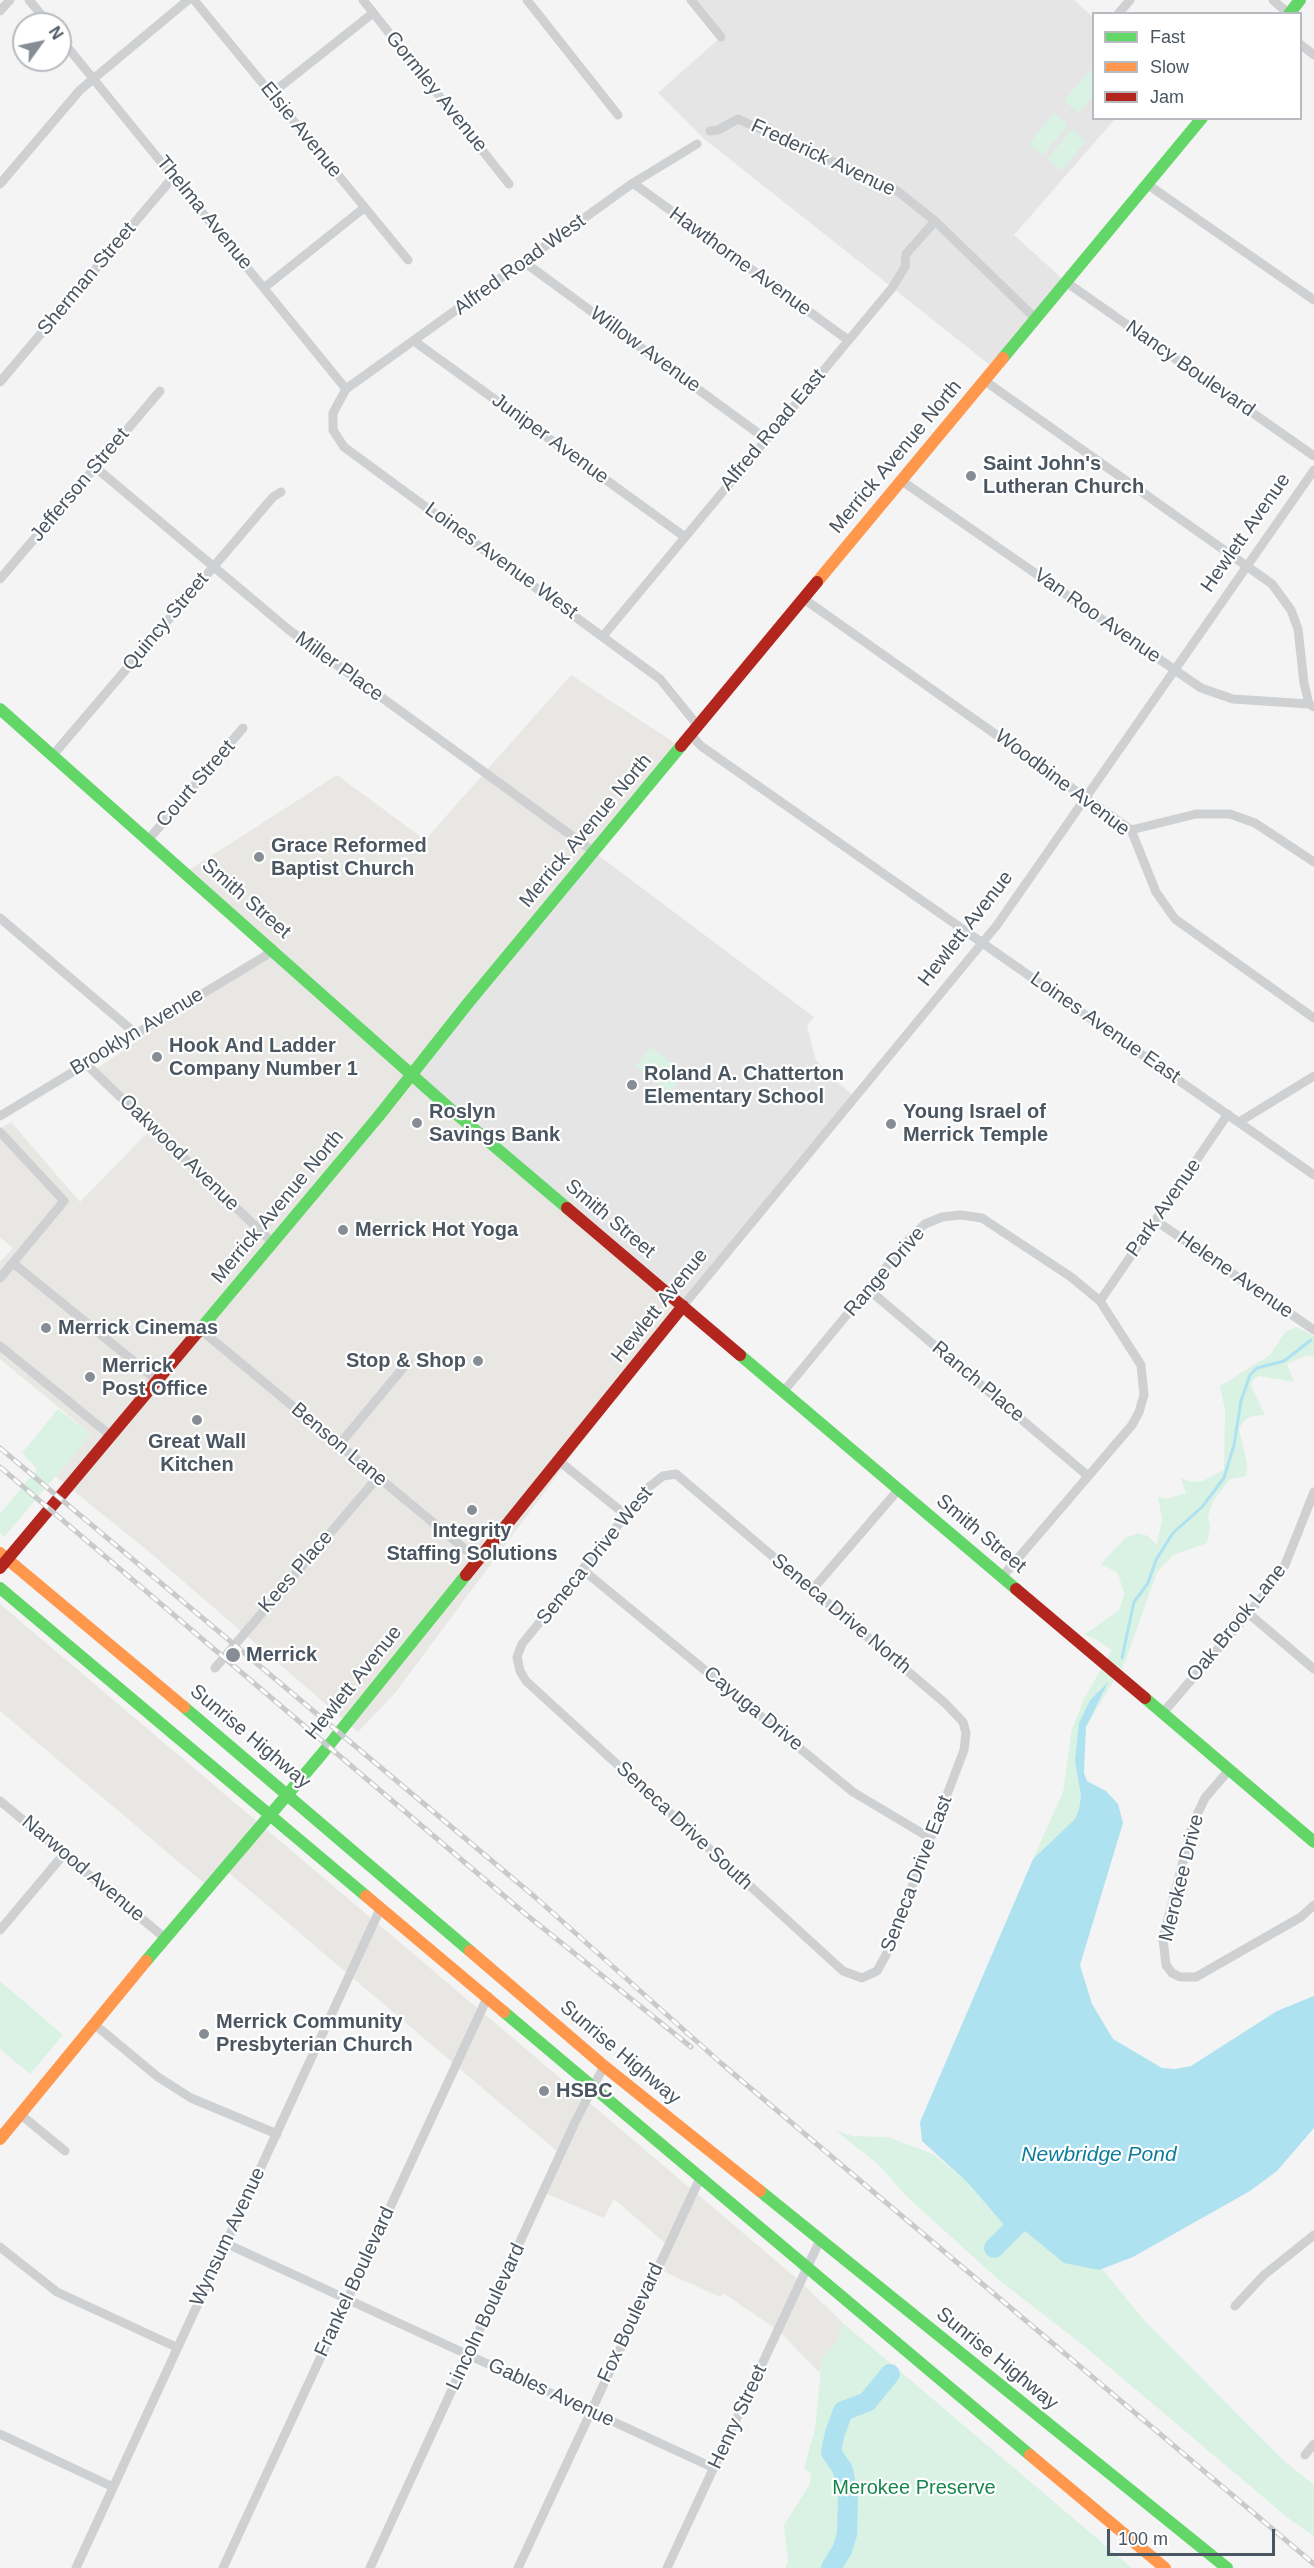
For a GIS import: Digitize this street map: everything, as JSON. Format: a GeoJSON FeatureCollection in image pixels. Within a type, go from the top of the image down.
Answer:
{"type":"FeatureCollection","features":[{"type":"Feature","properties":{"kind":"main road"},"geometry":{"type":"LineString","coordinates":[[1291,12],[1300,0]]}},
{"type":"Feature","properties":{"kind":"main road","name":"Merrick Avenue North"},"geometry":{"type":"LineString","coordinates":[[2,1560],[201,1330],[694,730],[1200,120]]}},
{"type":"Feature","properties":{"kind":"main road","name":"Smith Street"},"geometry":{"type":"LineString","coordinates":[[0,709],[412,1074],[1314,1842]]}},
{"type":"Feature","properties":{"kind":"main road","name":"Hewlett Avenue"},"geometry":{"type":"LineString","coordinates":[[0,2139],[165,1938],[288,1794],[683,1306]]}},
{"type":"Feature","properties":{"kind":"main road","name":"Sunrise Highway"},"geometry":{"type":"LineString","coordinates":[[2,1560],[288,1794],[604,2066],[1227,2568]]}},
{"type":"Feature","properties":{"kind":"main road"},"geometry":{"type":"LineString","coordinates":[[0,1588],[488,1996],[1165,2568]]}},
{"type":"Feature","properties":{"kind":"street"},"geometry":{"type":"LineString","coordinates":[[0,11],[10,0]]}},
{"type":"Feature","properties":{"kind":"street"},"geometry":{"type":"LineString","coordinates":[[29,0],[39,12]]}},
{"type":"Feature","properties":{"kind":"street"},"geometry":{"type":"LineString","coordinates":[[0,184],[93,78],[188,0]]}},
{"type":"Feature","properties":{"kind":"street","name":"Elsie Avenue"},"geometry":{"type":"LineString","coordinates":[[194,0],[408,260]]}},
{"type":"Feature","properties":{"kind":"street","name":"Gormley Avenue"},"geometry":{"type":"LineString","coordinates":[[363,0],[509,184]]}},
{"type":"Feature","properties":{"kind":"street"},"geometry":{"type":"LineString","coordinates":[[527,0],[618,115]]}},
{"type":"Feature","properties":{"kind":"street"},"geometry":{"type":"LineString","coordinates":[[691,0],[721,37]]}},
{"type":"Feature","properties":{"kind":"street"},"geometry":{"type":"LineString","coordinates":[[1120,12],[1130,0]]}},
{"type":"Feature","properties":{"kind":"street"},"geometry":{"type":"LineString","coordinates":[[1273,0],[1287,12]]}},
{"type":"Feature","properties":{"kind":"street"},"geometry":{"type":"LineString","coordinates":[[271,94],[373,13]]}},
{"type":"Feature","properties":{"kind":"street"},"geometry":{"type":"LineString","coordinates":[[1302,46],[1314,55]]}},
{"type":"Feature","properties":{"kind":"street","name":"Thelma Avenue"},"geometry":{"type":"LineString","coordinates":[[72,53],[346,389]]}},
{"type":"Feature","properties":{"kind":"street","name":"Frederick Avenue"},"geometry":{"type":"LineString","coordinates":[[710,131],[718,130],[738,119],[896,190],[935,221],[1036,319]]}},
{"type":"Feature","properties":{"kind":"street","name":"Alfred Road West"},"geometry":{"type":"LineString","coordinates":[[346,389],[633,183],[697,144]]}},
{"type":"Feature","properties":{"kind":"street","name":"Sherman Street"},"geometry":{"type":"LineString","coordinates":[[0,382],[174,176]]}},
{"type":"Feature","properties":{"kind":"street","name":"Hawthorne Avenue"},"geometry":{"type":"LineString","coordinates":[[633,183],[848,340]]}},
{"type":"Feature","properties":{"kind":"street"},"geometry":{"type":"LineString","coordinates":[[1147,184],[1314,300]]}},
{"type":"Feature","properties":{"kind":"street"},"geometry":{"type":"LineString","coordinates":[[265,287],[364,208]]}},
{"type":"Feature","properties":{"kind":"street","name":"Alfred Road East"},"geometry":{"type":"LineString","coordinates":[[603,636],[892,288],[905,267],[906,254],[935,221]]}},
{"type":"Feature","properties":{"kind":"street","name":"Willow Avenue"},"geometry":{"type":"LineString","coordinates":[[524,262],[766,439]]}},
{"type":"Feature","properties":{"kind":"street","name":"Nancy Boulevard"},"geometry":{"type":"LineString","coordinates":[[1066,282],[1314,456]]}},
{"type":"Feature","properties":{"kind":"street","name":"Juniper Avenue"},"geometry":{"type":"LineString","coordinates":[[414,341],[685,537]]}},
{"type":"Feature","properties":{"kind":"street"},"geometry":{"type":"LineString","coordinates":[[985,381],[1272,584],[1291,610],[1298,629],[1312,705]]}},
{"type":"Feature","properties":{"kind":"street","name":"Loines Avenue West"},"geometry":{"type":"LineString","coordinates":[[346,389],[333,413],[333,430],[344,447],[660,679],[694,730],[701,746],[983,942]]}},
{"type":"Feature","properties":{"kind":"street","name":"Jefferson Street"},"geometry":{"type":"LineString","coordinates":[[0,579],[160,391]]}},
{"type":"Feature","properties":{"kind":"street","name":"Miller Place"},"geometry":{"type":"LineString","coordinates":[[95,467],[289,630],[594,852]]}},
{"type":"Feature","properties":{"kind":"street","name":"Hewlett Avenue"},"geometry":{"type":"LineString","coordinates":[[683,1306],[983,942],[1314,470]]}},
{"type":"Feature","properties":{"kind":"street","name":"Van Roo Avenue"},"geometry":{"type":"LineString","coordinates":[[902,481],[1201,688],[1233,699],[1312,705]]}},
{"type":"Feature","properties":{"kind":"street","name":"Quincy Street"},"geometry":{"type":"LineString","coordinates":[[53,755],[213,567],[281,492]]}},
{"type":"Feature","properties":{"kind":"street","name":"Woodbine Avenue"},"geometry":{"type":"LineString","coordinates":[[804,599],[1086,796],[1131,830],[1156,892],[1175,918],[1314,1018]]}},
{"type":"Feature","properties":{"kind":"street","name":"Court Street"},"geometry":{"type":"LineString","coordinates":[[149,839],[243,728]]}},
{"type":"Feature","properties":{"kind":"street"},"geometry":{"type":"LineString","coordinates":[[1131,830],[1196,814],[1230,814],[1256,823],[1314,862]]}},
{"type":"Feature","properties":{"kind":"street"},"geometry":{"type":"LineString","coordinates":[[0,918],[135,1033]]}},
{"type":"Feature","properties":{"kind":"street","name":"Loines Avenue East"},"geometry":{"type":"LineString","coordinates":[[983,942],[1239,1122]]}},
{"type":"Feature","properties":{"kind":"street","name":"Brooklyn Avenue"},"geometry":{"type":"LineString","coordinates":[[0,1116],[265,956],[272,948]]}},
{"type":"Feature","properties":{"kind":"street","name":"Oakwood Avenue"},"geometry":{"type":"LineString","coordinates":[[85,1063],[273,1243]]}},
{"type":"Feature","properties":{"kind":"street"},"geometry":{"type":"LineString","coordinates":[[1314,1076],[1239,1122],[1314,1175]]}},
{"type":"Feature","properties":{"kind":"street","name":"Park Avenue"},"geometry":{"type":"LineString","coordinates":[[1100,1301],[1228,1114]]}},
{"type":"Feature","properties":{"kind":"street"},"geometry":{"type":"LineString","coordinates":[[0,1132],[64,1201],[0,1278]]}},
{"type":"Feature","properties":{"kind":"street","name":"Range Drive"},"geometry":{"type":"LineString","coordinates":[[784,1391],[911,1237],[925,1224],[942,1217],[961,1215],[982,1218],[1001,1228],[1100,1301]]}},
{"type":"Feature","properties":{"kind":"street","name":"Helene Avenue"},"geometry":{"type":"LineString","coordinates":[[1155,1220],[1314,1330]]}},
{"type":"Feature","properties":{"kind":"street"},"geometry":{"type":"LineString","coordinates":[[13,1263],[158,1381]]}},
{"type":"Feature","properties":{"kind":"street","name":"Ranch Place"},"geometry":{"type":"LineString","coordinates":[[868,1289],[1088,1476]]}},
{"type":"Feature","properties":{"kind":"street"},"geometry":{"type":"LineString","coordinates":[[1002,1577],[1132,1425],[1144,1395],[1141,1365],[1100,1301]]}},
{"type":"Feature","properties":{"kind":"street","name":"Benson Lane"},"geometry":{"type":"LineString","coordinates":[[201,1330],[478,1560]]}},
{"type":"Feature","properties":{"kind":"street"},"geometry":{"type":"LineString","coordinates":[[0,1346],[110,1436]]}},
{"type":"Feature","properties":{"kind":"street"},"geometry":{"type":"LineString","coordinates":[[339,1445],[408,1362]]}},
{"type":"Feature","properties":{"kind":"street"},"geometry":{"type":"LineString","coordinates":[[559,1461],[627,1516]]}},
{"type":"Feature","properties":{"kind":"street","name":"Seneca Drive West"},"geometry":{"type":"LineString","coordinates":[[520,1671],[517,1657],[522,1644],[649,1487],[663,1476],[676,1474],[694,1490]]}},
{"type":"Feature","properties":{"kind":"street","name":"Kees Place"},"geometry":{"type":"LineString","coordinates":[[215,1668],[378,1477]]}},
{"type":"Feature","properties":{"kind":"street"},"geometry":{"type":"LineString","coordinates":[[812,1590],[899,1489]]}},
{"type":"Feature","properties":{"kind":"street","name":"Seneca Drive North"},"geometry":{"type":"LineString","coordinates":[[694,1490],[959,1716],[966,1733],[964,1750]]}},
{"type":"Feature","properties":{"kind":"street","name":"Oak Brook Lane"},"geometry":{"type":"LineString","coordinates":[[1162,1714],[1248,1613],[1285,1565],[1311,1513],[1314,1492]]}},
{"type":"Feature","properties":{"kind":"street","name":"Cayuga Drive"},"geometry":{"type":"LineString","coordinates":[[583,1570],[853,1792],[930,1838]]}},
{"type":"Feature","properties":{"kind":"street"},"geometry":{"type":"LineString","coordinates":[[1248,1613],[1314,1669]]}},
{"type":"Feature","properties":{"kind":"street","name":"Seneca Drive South"},"geometry":{"type":"LineString","coordinates":[[520,1671],[526,1681],[852,1977]]}},
{"type":"Feature","properties":{"kind":"street","name":"Seneca Drive East"},"geometry":{"type":"LineString","coordinates":[[852,1977],[862,1978],[877,1971],[886,1955],[964,1750]]}},
{"type":"Feature","properties":{"kind":"street","name":"Merokee Drive"},"geometry":{"type":"LineString","coordinates":[[1229,1770],[1205,1798],[1193,1822],[1163,1939],[1166,1965],[1172,1973],[1180,1977],[1196,1977],[1301,1917],[1314,1905]]}},
{"type":"Feature","properties":{"kind":"street","name":"Narwood Avenue"},"geometry":{"type":"LineString","coordinates":[[2,1805],[165,1938]]}},
{"type":"Feature","properties":{"kind":"street"},"geometry":{"type":"LineString","coordinates":[[0,1930],[64,1854]]}},
{"type":"Feature","properties":{"kind":"street","name":"Wynsum Avenue"},"geometry":{"type":"LineString","coordinates":[[76,2568],[381,1907]]}},
{"type":"Feature","properties":{"kind":"street","name":"Frankel Boulevard"},"geometry":{"type":"LineString","coordinates":[[223,2568],[488,1996]]}},
{"type":"Feature","properties":{"kind":"street"},"geometry":{"type":"LineString","coordinates":[[94,2024],[158,2077],[191,2098],[277,2134]]}},
{"type":"Feature","properties":{"kind":"street","name":"Lincoln Boulevard"},"geometry":{"type":"LineString","coordinates":[[370,2568],[604,2066]]}},
{"type":"Feature","properties":{"kind":"street"},"geometry":{"type":"LineString","coordinates":[[20,2114],[65,2151]]}},
{"type":"Feature","properties":{"kind":"street","name":"Fox Boulevard"},"geometry":{"type":"LineString","coordinates":[[518,2568],[701,2176]]}},
{"type":"Feature","properties":{"kind":"street"},"geometry":{"type":"LineString","coordinates":[[1235,2306],[1264,2275],[1314,2235]]}},
{"type":"Feature","properties":{"kind":"street","name":"Henry Street"},"geometry":{"type":"LineString","coordinates":[[667,2568],[820,2240]]}},
{"type":"Feature","properties":{"kind":"street","name":"Gables Avenue"},"geometry":{"type":"LineString","coordinates":[[225,2243],[714,2468]]}},
{"type":"Feature","properties":{"kind":"street"},"geometry":{"type":"LineString","coordinates":[[0,2247],[57,2292],[177,2347]]}},
{"type":"Feature","properties":{"kind":"street"},"geometry":{"type":"LineString","coordinates":[[0,2434],[113,2487]]}},
{"type":"Feature","properties":{"kind":"street"},"geometry":{"type":"LineString","coordinates":[[1305,2454],[1314,2444]]}},
{"type":"Feature","properties":{"kind":"shaded area"},"geometry":{"type":"Polygon","coordinates":[[[691,0],[1074,0],[1092,16],[1092,120],[1114,120],[1014,235],[1066,282],[995,369],[703,138],[658,93],[721,37],[691,0]]]}},
{"type":"Feature","properties":{"kind":"shaded area"},"geometry":{"type":"Polygon","coordinates":[[[571,675],[681,747],[412,1074],[683,1306],[395,1693],[358,1732],[147,1550],[55,1476],[91,1434],[0,1359],[0,1262],[13,1248],[0,1237],[0,1128],[11,1122],[80,1202],[149,1131],[89,1074],[272,948],[186,872],[337,775],[425,840],[571,675]]]}},
{"type":"Feature","properties":{"kind":"shaded area","name":"Roland A. Chatterton Elementary School"},"geometry":{"type":"Polygon","coordinates":[[[594,852],[814,1017],[807,1026],[815,1058],[826,1073],[854,1096],[683,1306],[412,1074],[594,852]]]}},
{"type":"Feature","properties":{"kind":"shaded area"},"geometry":{"type":"Polygon","coordinates":[[[0,1604],[801,2282],[843,2323],[838,2341],[822,2359],[820,2373],[779,2331],[723,2293],[720,2297],[656,2268],[666,2244],[614,2199],[604,2218],[542,2192],[559,2153],[222,1867],[206,1885],[0,1711],[0,1604]]]}},
{"type":"Feature","properties":{"kind":"green space"},"geometry":{"type":"Polygon","coordinates":[[[1090,70],[1092,72],[1092,96],[1079,113],[1064,101],[1090,70]]]}},
{"type":"Feature","properties":{"kind":"green space"},"geometry":{"type":"Polygon","coordinates":[[[1054,113],[1068,125],[1043,155],[1029,144],[1054,113]]]}},
{"type":"Feature","properties":{"kind":"green space"},"geometry":{"type":"Polygon","coordinates":[[[1072,129],[1086,141],[1061,171],[1047,159],[1072,129]]]}},
{"type":"Feature","properties":{"kind":"green space"},"geometry":{"type":"Polygon","coordinates":[[[651,1047],[685,1074],[670,1093],[636,1066],[651,1047]]]}},
{"type":"Feature","properties":{"kind":"green space"},"geometry":{"type":"Polygon","coordinates":[[[1296,1327],[1314,1336],[1314,1356],[1305,1356],[1287,1364],[1294,1382],[1259,1376],[1253,1380],[1251,1386],[1265,1415],[1253,1416],[1245,1420],[1239,1428],[1247,1464],[1246,1476],[1230,1479],[1213,1501],[1208,1517],[1210,1526],[1207,1543],[1173,1555],[1157,1572],[1125,1662],[1086,1727],[1106,1683],[1090,1700],[1075,1761],[1081,1796],[1075,1819],[1033,1859],[1063,1792],[1072,1729],[1084,1699],[1112,1650],[1094,1638],[1084,1635],[1119,1610],[1124,1594],[1118,1573],[1101,1564],[1125,1538],[1138,1533],[1148,1536],[1157,1545],[1162,1519],[1158,1497],[1166,1499],[1186,1493],[1181,1478],[1191,1482],[1203,1481],[1224,1470],[1225,1411],[1220,1386],[1270,1355],[1285,1332],[1296,1327]]]}},
{"type":"Feature","properties":{"kind":"green space"},"geometry":{"type":"Polygon","coordinates":[[[58,1409],[91,1434],[4,1537],[0,1533],[0,1514],[37,1469],[22,1453],[58,1409]]]}},
{"type":"Feature","properties":{"kind":"green space"},"geometry":{"type":"Polygon","coordinates":[[[0,1981],[63,2035],[30,2074],[0,2049],[0,1981]]]}},
{"type":"Feature","properties":{"kind":"green space"},"geometry":{"type":"Polygon","coordinates":[[[835,2130],[852,2136],[888,2137],[933,2154],[968,2183],[1010,2232],[1019,2225],[1099,2270],[1102,2269],[1144,2320],[1282,2459],[1314,2485],[1314,2536],[1288,2518],[1083,2345],[1000,2281],[906,2196],[879,2165],[835,2130]]]}},
{"type":"Feature","properties":{"kind":"green space","name":"Merokee Preserve"},"geometry":{"type":"Polygon","coordinates":[[[843,2323],[1132,2568],[785,2568],[788,2562],[784,2525],[810,2484],[811,2474],[804,2468],[815,2429],[822,2359],[838,2341],[843,2323]]]}},
{"type":"Feature","properties":{"kind":"water","name":"Newbridge Pond"},"geometry":{"type":"Polygon","coordinates":[[[1108,1682],[1086,1727],[1084,1773],[1087,1781],[1106,1791],[1118,1804],[1123,1823],[1080,1965],[1092,2004],[1113,2039],[1162,2068],[1175,2069],[1191,2066],[1277,2011],[1314,1996],[1314,2128],[1277,2171],[1250,2191],[1133,2257],[1099,2270],[1064,2263],[1019,2226],[1010,2232],[968,2183],[922,2141],[920,2122],[1033,1859],[1075,1819],[1081,1796],[1075,1761],[1079,1723],[1090,1700],[1108,1682]]]}},
{"type":"Feature","properties":{"kind":"waterway"},"geometry":{"type":"LineString","coordinates":[[1122,1658],[1134,1602],[1148,1583],[1156,1560],[1173,1533],[1202,1507],[1224,1478],[1234,1445],[1241,1401],[1250,1375],[1257,1368],[1284,1361],[1311,1340]]}},
{"type":"Feature","properties":{"kind":"waterway"},"geometry":{"type":"LineString","coordinates":[[994,2248],[1026,2216]]}},
{"type":"Feature","properties":{"kind":"waterway"},"geometry":{"type":"LineString","coordinates":[[831,2568],[842,2550],[847,2534],[848,2496],[843,2470],[831,2452],[835,2433],[843,2411],[867,2402],[890,2374]]}},
{"type":"Feature","properties":{"kind":"railway"},"geometry":{"type":"LineString","coordinates":[[0,1448],[535,1897],[722,2064],[1314,2564]]}},
{"type":"Feature","properties":{"kind":"railway"},"geometry":{"type":"LineString","coordinates":[[0,1467],[523,1912],[691,2047]]}},
{"type":"Feature","properties":{"kind":"traffic: fast"},"geometry":{"type":"LineString","coordinates":[[1291,12],[1300,0]]}},
{"type":"Feature","properties":{"kind":"traffic: fast"},"geometry":{"type":"LineString","coordinates":[[1003,358],[1200,120]]}},
{"type":"Feature","properties":{"kind":"traffic: fast"},"geometry":{"type":"LineString","coordinates":[[0,709],[448,1107],[567,1208]]}},
{"type":"Feature","properties":{"kind":"traffic: fast"},"geometry":{"type":"LineString","coordinates":[[197,1333],[378,1117],[469,1002],[681,746]]}},
{"type":"Feature","properties":{"kind":"traffic: fast"},"geometry":{"type":"LineString","coordinates":[[740,1355],[1016,1589]]}},
{"type":"Feature","properties":{"kind":"traffic: fast"},"geometry":{"type":"LineString","coordinates":[[146,1961],[321,1755],[466,1575]]}},
{"type":"Feature","properties":{"kind":"traffic: fast"},"geometry":{"type":"LineString","coordinates":[[0,1588],[366,1896]]}},
{"type":"Feature","properties":{"kind":"traffic: fast"},"geometry":{"type":"LineString","coordinates":[[1145,1698],[1314,1842]]}},
{"type":"Feature","properties":{"kind":"traffic: fast"},"geometry":{"type":"LineString","coordinates":[[184,1707],[470,1951]]}},
{"type":"Feature","properties":{"kind":"traffic: fast"},"geometry":{"type":"LineString","coordinates":[[504,2012],[1030,2455]]}},
{"type":"Feature","properties":{"kind":"traffic: fast"},"geometry":{"type":"LineString","coordinates":[[760,2191],[1227,2568]]}},
{"type":"Feature","properties":{"kind":"traffic: slow"},"geometry":{"type":"LineString","coordinates":[[817,582],[1003,358]]}},
{"type":"Feature","properties":{"kind":"traffic: slow"},"geometry":{"type":"LineString","coordinates":[[0,1553],[184,1707]]}},
{"type":"Feature","properties":{"kind":"traffic: slow"},"geometry":{"type":"LineString","coordinates":[[366,1896],[504,2012]]}},
{"type":"Feature","properties":{"kind":"traffic: slow"},"geometry":{"type":"LineString","coordinates":[[470,1951],[604,2066],[760,2191]]}},
{"type":"Feature","properties":{"kind":"traffic: slow"},"geometry":{"type":"LineString","coordinates":[[0,2139],[146,1961]]}},
{"type":"Feature","properties":{"kind":"traffic: slow"},"geometry":{"type":"LineString","coordinates":[[1030,2455],[1165,2568]]}},
{"type":"Feature","properties":{"kind":"traffic: jam"},"geometry":{"type":"LineString","coordinates":[[681,746],[817,582]]}},
{"type":"Feature","properties":{"kind":"traffic: jam"},"geometry":{"type":"LineString","coordinates":[[567,1208],[740,1355]]}},
{"type":"Feature","properties":{"kind":"traffic: jam"},"geometry":{"type":"LineString","coordinates":[[466,1575],[683,1306]]}},
{"type":"Feature","properties":{"kind":"traffic: jam"},"geometry":{"type":"LineString","coordinates":[[0,1568],[197,1333]]}},
{"type":"Feature","properties":{"kind":"traffic: jam"},"geometry":{"type":"LineString","coordinates":[[1016,1589],[1145,1698]]}},
{"type":"Feature","properties":{"kind":"place","name":"Saint John's Lutheran Church"},"geometry":{"type":"Point","coordinates":[971,476]}},
{"type":"Feature","properties":{"kind":"place","name":"Grace Reformed Baptist Church"},"geometry":{"type":"Point","coordinates":[259,857]}},
{"type":"Feature","properties":{"kind":"place","name":"Hook And Ladder Company Number 1"},"geometry":{"type":"Point","coordinates":[157,1057]}},
{"type":"Feature","properties":{"kind":"place","name":"Roland A. Chatterton Elementary School"},"geometry":{"type":"Point","coordinates":[632,1085]}},
{"type":"Feature","properties":{"kind":"place","name":"Roslyn Savings Bank"},"geometry":{"type":"Point","coordinates":[417,1123]}},
{"type":"Feature","properties":{"kind":"place","name":"Young Israel of Merrick Temple"},"geometry":{"type":"Point","coordinates":[891,1124]}},
{"type":"Feature","properties":{"kind":"place","name":"Merrick Hot Yoga"},"geometry":{"type":"Point","coordinates":[343,1230]}},
{"type":"Feature","properties":{"kind":"place","name":"Merrick Cinemas"},"geometry":{"type":"Point","coordinates":[46,1328]}},
{"type":"Feature","properties":{"kind":"place","name":"Stop & Shop"},"geometry":{"type":"Point","coordinates":[478,1361]}},
{"type":"Feature","properties":{"kind":"place","name":"Merrick Post Office"},"geometry":{"type":"Point","coordinates":[90,1377]}},
{"type":"Feature","properties":{"kind":"place","name":"Great Wall Kitchen"},"geometry":{"type":"Point","coordinates":[197,1420]}},
{"type":"Feature","properties":{"kind":"place","name":"Integrity Staffing Solutions"},"geometry":{"type":"Point","coordinates":[472,1510]}},
{"type":"Feature","properties":{"kind":"place","name":"Merrick"},"geometry":{"type":"Point","coordinates":[233,1655]}},
{"type":"Feature","properties":{"kind":"place","name":"Merrick Community Presbyterian Church"},"geometry":{"type":"Point","coordinates":[204,2034]}},
{"type":"Feature","properties":{"kind":"place","name":"HSBC"},"geometry":{"type":"Point","coordinates":[544,2091]}}]}
